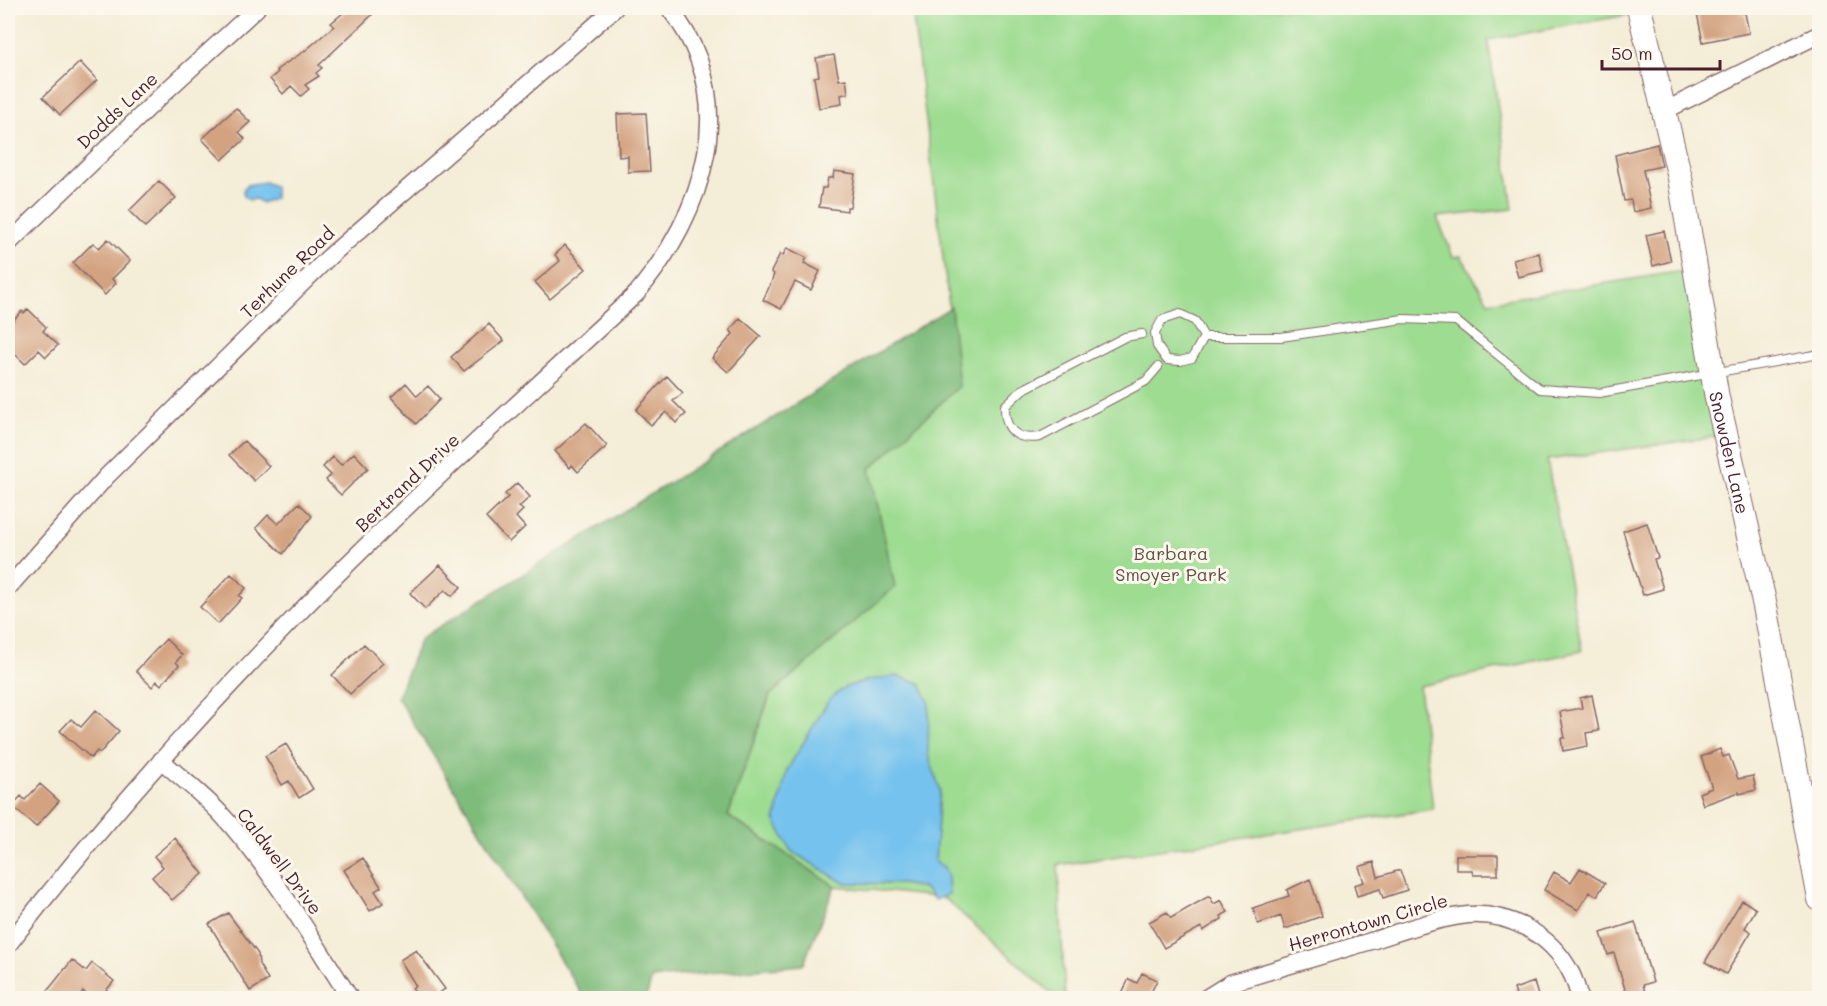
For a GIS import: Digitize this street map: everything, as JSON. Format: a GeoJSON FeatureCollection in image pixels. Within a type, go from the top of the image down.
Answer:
{"type":"FeatureCollection","features":[{"type":"Feature","properties":{"kind":"street","name":"Dodds Lane"},"geometry":{"type":"LineString","coordinates":[[8,244],[166,90],[257,8]]}},
{"type":"Feature","properties":{"kind":"street","name":"Terhune Road"},"geometry":{"type":"LineString","coordinates":[[8,588],[107,476],[328,257],[615,8]]}},
{"type":"Feature","properties":{"kind":"street","name":"Bertrand Drive"},"geometry":{"type":"LineString","coordinates":[[8,945],[162,760],[292,620],[408,507],[636,294],[655,271],[688,215],[708,147],[710,122],[703,76],[691,43],[669,8]]}},
{"type":"Feature","properties":{"kind":"street","name":"Snowden Lane"},"geometry":{"type":"LineString","coordinates":[[1640,8],[1680,178],[1712,373],[1765,606],[1820,899]]}},
{"type":"Feature","properties":{"kind":"street"},"geometry":{"type":"LineString","coordinates":[[1664,111],[1820,34]]}},
{"type":"Feature","properties":{"kind":"street","name":"Caldwell Drive"},"geometry":{"type":"LineString","coordinates":[[162,760],[219,813],[243,840],[302,922],[350,999]]}},
{"type":"Feature","properties":{"kind":"street","name":"Herrontown Circle"},"geometry":{"type":"LineString","coordinates":[[1206,999],[1230,983],[1440,920],[1476,915],[1504,919],[1527,928],[1544,939],[1558,953],[1572,973],[1580,999]]}},
{"type":"Feature","properties":{"kind":"lane"},"geometry":{"type":"LineString","coordinates":[[1180,314],[1195,321],[1204,338],[1192,358],[1180,361],[1167,360],[1157,346],[1155,333],[1162,320],[1180,314]]}},
{"type":"Feature","properties":{"kind":"lane"},"geometry":{"type":"LineString","coordinates":[[1204,338],[1281,337],[1403,319],[1456,321],[1540,389],[1599,393],[1820,354]]}},
{"type":"Feature","properties":{"kind":"lane"},"geometry":{"type":"LineString","coordinates":[[1142,334],[1125,337],[1022,390],[1005,406],[1005,420],[1013,434],[1027,439],[1040,437],[1146,381],[1158,367]]}},
{"type":"Feature","properties":{"kind":"green space","name":"Barbara Smoyer Park"},"geometry":{"type":"Polygon","coordinates":[[[912,8],[1637,8],[1638,13],[1488,40],[1513,209],[1437,217],[1453,257],[1461,256],[1488,302],[1695,269],[1727,435],[1547,460],[1582,651],[1419,686],[1433,809],[1058,865],[1065,998],[1057,998],[944,898],[835,886],[728,816],[770,695],[894,587],[870,469],[959,386],[912,8]]]}},
{"type":"Feature","properties":{"kind":"green space"},"geometry":{"type":"Polygon","coordinates":[[[951,307],[959,386],[870,469],[895,587],[770,695],[728,816],[835,886],[803,965],[652,978],[646,998],[584,998],[397,697],[421,638],[951,307]]]}},
{"type":"Feature","properties":{"kind":"water"},"geometry":{"type":"Polygon","coordinates":[[[265,182],[275,187],[275,198],[262,203],[256,199],[249,200],[244,196],[243,190],[247,185],[265,182]]]}},
{"type":"Feature","properties":{"kind":"water"},"geometry":{"type":"Polygon","coordinates":[[[896,676],[920,683],[929,702],[928,754],[940,789],[935,862],[944,867],[948,877],[949,894],[935,900],[924,888],[901,884],[844,883],[791,851],[775,821],[787,770],[829,700],[845,687],[896,676]]]}},
{"type":"Feature","properties":{"kind":"building"},"geometry":{"type":"Polygon","coordinates":[[[349,8],[365,8],[372,15],[319,65],[322,68],[316,73],[319,76],[305,85],[309,89],[301,96],[291,86],[283,94],[270,79],[278,72],[276,70],[306,50],[334,26],[331,23],[349,8]]]}},
{"type":"Feature","properties":{"kind":"building"},"geometry":{"type":"Polygon","coordinates":[[[1740,8],[1741,13],[1745,13],[1749,33],[1703,42],[1696,9],[1740,8]]]}},
{"type":"Feature","properties":{"kind":"building"},"geometry":{"type":"Polygon","coordinates":[[[834,55],[839,80],[846,79],[848,93],[841,95],[842,104],[819,108],[814,77],[819,76],[816,58],[834,55]]]}},
{"type":"Feature","properties":{"kind":"building"},"geometry":{"type":"Polygon","coordinates":[[[80,62],[97,80],[60,115],[43,97],[80,62]]]}},
{"type":"Feature","properties":{"kind":"building"},"geometry":{"type":"Polygon","coordinates":[[[236,108],[250,122],[239,132],[245,139],[222,160],[202,139],[236,108]]]}},
{"type":"Feature","properties":{"kind":"building"},"geometry":{"type":"Polygon","coordinates":[[[646,113],[650,171],[628,172],[628,156],[619,157],[617,114],[646,113]]]}},
{"type":"Feature","properties":{"kind":"building"},"geometry":{"type":"Polygon","coordinates":[[[1657,144],[1662,166],[1643,170],[1651,208],[1633,212],[1631,200],[1624,201],[1615,155],[1657,144]]]}},
{"type":"Feature","properties":{"kind":"building"},"geometry":{"type":"Polygon","coordinates":[[[834,171],[855,174],[850,207],[847,207],[847,211],[819,207],[822,188],[826,188],[828,178],[833,178],[834,171]]]}},
{"type":"Feature","properties":{"kind":"building"},"geometry":{"type":"Polygon","coordinates":[[[159,181],[176,198],[145,227],[129,211],[159,181]]]}},
{"type":"Feature","properties":{"kind":"building"},"geometry":{"type":"Polygon","coordinates":[[[1664,231],[1671,261],[1653,266],[1646,235],[1664,231]]]}},
{"type":"Feature","properties":{"kind":"building"},"geometry":{"type":"Polygon","coordinates":[[[108,239],[130,261],[112,279],[116,283],[105,295],[73,263],[93,243],[99,248],[108,239]]]}},
{"type":"Feature","properties":{"kind":"building"},"geometry":{"type":"Polygon","coordinates":[[[565,245],[586,269],[550,299],[535,282],[560,261],[555,255],[565,245]]]}},
{"type":"Feature","properties":{"kind":"building"},"geometry":{"type":"Polygon","coordinates":[[[787,248],[807,258],[804,263],[820,271],[811,290],[795,282],[781,309],[763,300],[774,274],[771,272],[780,254],[783,255],[787,248]]]}},
{"type":"Feature","properties":{"kind":"building"},"geometry":{"type":"Polygon","coordinates":[[[1539,253],[1543,271],[1518,277],[1513,259],[1539,253]]]}},
{"type":"Feature","properties":{"kind":"building"},"geometry":{"type":"Polygon","coordinates":[[[28,309],[46,327],[43,331],[58,345],[46,357],[39,350],[25,364],[8,347],[8,326],[22,311],[24,313],[28,309]]]}},
{"type":"Feature","properties":{"kind":"building"},"geometry":{"type":"Polygon","coordinates":[[[740,318],[761,336],[728,372],[712,358],[733,334],[730,330],[740,318]]]}},
{"type":"Feature","properties":{"kind":"building"},"geometry":{"type":"Polygon","coordinates":[[[489,324],[504,341],[464,371],[451,357],[489,324]]]}},
{"type":"Feature","properties":{"kind":"building"},"geometry":{"type":"Polygon","coordinates":[[[667,376],[683,393],[673,401],[686,414],[676,423],[666,412],[651,425],[636,410],[667,376]]]}},
{"type":"Feature","properties":{"kind":"building"},"geometry":{"type":"Polygon","coordinates":[[[406,383],[417,396],[428,386],[440,399],[416,424],[391,397],[406,383]]]}},
{"type":"Feature","properties":{"kind":"building"},"geometry":{"type":"Polygon","coordinates":[[[586,423],[607,446],[578,472],[572,465],[570,468],[555,451],[586,423]]]}},
{"type":"Feature","properties":{"kind":"building"},"geometry":{"type":"Polygon","coordinates":[[[244,441],[269,466],[254,481],[229,455],[244,441]]]}},
{"type":"Feature","properties":{"kind":"building"},"geometry":{"type":"Polygon","coordinates":[[[354,453],[368,468],[341,495],[326,480],[331,475],[323,467],[333,457],[341,465],[354,453]]]}},
{"type":"Feature","properties":{"kind":"building"},"geometry":{"type":"Polygon","coordinates":[[[517,483],[530,497],[519,507],[523,510],[516,517],[525,527],[509,542],[486,518],[508,497],[505,494],[517,483]]]}},
{"type":"Feature","properties":{"kind":"building"},"geometry":{"type":"Polygon","coordinates":[[[299,503],[312,516],[283,554],[256,528],[268,515],[278,524],[299,503]]]}},
{"type":"Feature","properties":{"kind":"building"},"geometry":{"type":"Polygon","coordinates":[[[1647,523],[1658,558],[1654,559],[1663,589],[1643,595],[1623,531],[1647,523]]]}},
{"type":"Feature","properties":{"kind":"building"},"geometry":{"type":"Polygon","coordinates":[[[440,565],[461,587],[452,596],[445,590],[425,609],[410,593],[440,565]]]}},
{"type":"Feature","properties":{"kind":"building"},"geometry":{"type":"Polygon","coordinates":[[[231,574],[246,588],[239,596],[242,598],[218,624],[200,607],[231,574]]]}},
{"type":"Feature","properties":{"kind":"building"},"geometry":{"type":"Polygon","coordinates":[[[166,639],[182,655],[176,662],[179,665],[161,685],[157,681],[152,687],[136,671],[166,639]]]}},
{"type":"Feature","properties":{"kind":"building"},"geometry":{"type":"Polygon","coordinates":[[[364,644],[383,663],[350,694],[332,675],[364,644]]]}},
{"type":"Feature","properties":{"kind":"building"},"geometry":{"type":"Polygon","coordinates":[[[1592,695],[1599,731],[1586,733],[1588,746],[1563,751],[1561,738],[1565,738],[1560,712],[1582,708],[1580,698],[1592,695]]]}},
{"type":"Feature","properties":{"kind":"building"},"geometry":{"type":"Polygon","coordinates":[[[96,710],[119,731],[100,753],[97,751],[91,758],[60,731],[71,719],[81,727],[96,710]]]}},
{"type":"Feature","properties":{"kind":"building"},"geometry":{"type":"Polygon","coordinates":[[[286,744],[313,789],[299,798],[289,781],[282,785],[265,756],[286,744]]]}},
{"type":"Feature","properties":{"kind":"building"},"geometry":{"type":"Polygon","coordinates":[[[1720,749],[1723,757],[1729,755],[1738,779],[1753,776],[1756,790],[1739,794],[1739,792],[1703,805],[1699,793],[1712,788],[1701,757],[1720,749]]]}},
{"type":"Feature","properties":{"kind":"building"},"geometry":{"type":"Polygon","coordinates":[[[40,784],[59,801],[36,827],[12,806],[21,796],[25,800],[40,784]]]}},
{"type":"Feature","properties":{"kind":"building"},"geometry":{"type":"Polygon","coordinates":[[[175,838],[203,874],[172,900],[152,877],[163,867],[154,856],[175,838]]]}},
{"type":"Feature","properties":{"kind":"building"},"geometry":{"type":"Polygon","coordinates":[[[1456,855],[1498,855],[1498,875],[1473,875],[1472,870],[1456,870],[1456,855]]]}},
{"type":"Feature","properties":{"kind":"building"},"geometry":{"type":"Polygon","coordinates":[[[363,858],[381,887],[375,891],[383,903],[370,911],[344,870],[363,858]]]}},
{"type":"Feature","properties":{"kind":"building"},"geometry":{"type":"Polygon","coordinates":[[[1374,862],[1378,877],[1400,870],[1407,890],[1383,898],[1380,889],[1357,896],[1354,885],[1364,882],[1359,867],[1374,862]]]}},
{"type":"Feature","properties":{"kind":"building"},"geometry":{"type":"Polygon","coordinates":[[[1580,868],[1605,883],[1597,896],[1590,892],[1578,910],[1544,890],[1554,872],[1571,882],[1580,868]]]}},
{"type":"Feature","properties":{"kind":"building"},"geometry":{"type":"Polygon","coordinates":[[[1310,879],[1322,916],[1285,929],[1281,916],[1258,924],[1253,908],[1289,896],[1287,890],[1310,879]]]}},
{"type":"Feature","properties":{"kind":"building"},"geometry":{"type":"Polygon","coordinates":[[[1209,896],[1214,904],[1221,900],[1228,912],[1221,916],[1222,919],[1203,931],[1201,927],[1164,948],[1149,922],[1167,912],[1171,918],[1209,896]]]}},
{"type":"Feature","properties":{"kind":"building"},"geometry":{"type":"Polygon","coordinates":[[[1742,900],[1756,909],[1745,928],[1751,932],[1726,974],[1705,962],[1742,900]]]}},
{"type":"Feature","properties":{"kind":"building"},"geometry":{"type":"Polygon","coordinates":[[[228,913],[258,954],[259,964],[268,980],[250,991],[209,924],[228,913]]]}},
{"type":"Feature","properties":{"kind":"building"},"geometry":{"type":"Polygon","coordinates":[[[1635,922],[1653,982],[1643,985],[1647,999],[1628,999],[1614,953],[1608,955],[1601,933],[1635,922]]]}},
{"type":"Feature","properties":{"kind":"building"},"geometry":{"type":"Polygon","coordinates":[[[416,950],[445,989],[430,999],[419,999],[412,988],[416,986],[400,960],[416,950]]]}},
{"type":"Feature","properties":{"kind":"building"},"geometry":{"type":"Polygon","coordinates":[[[72,960],[86,971],[92,963],[114,981],[99,999],[92,999],[83,991],[77,999],[41,999],[72,960]]]}},
{"type":"Feature","properties":{"kind":"building"},"geometry":{"type":"Polygon","coordinates":[[[1142,973],[1157,980],[1148,999],[1133,999],[1122,993],[1129,979],[1137,983],[1142,973]]]}},
{"type":"Feature","properties":{"kind":"building"},"geometry":{"type":"Polygon","coordinates":[[[1534,982],[1539,999],[1517,999],[1514,989],[1534,982]]]}}]}
